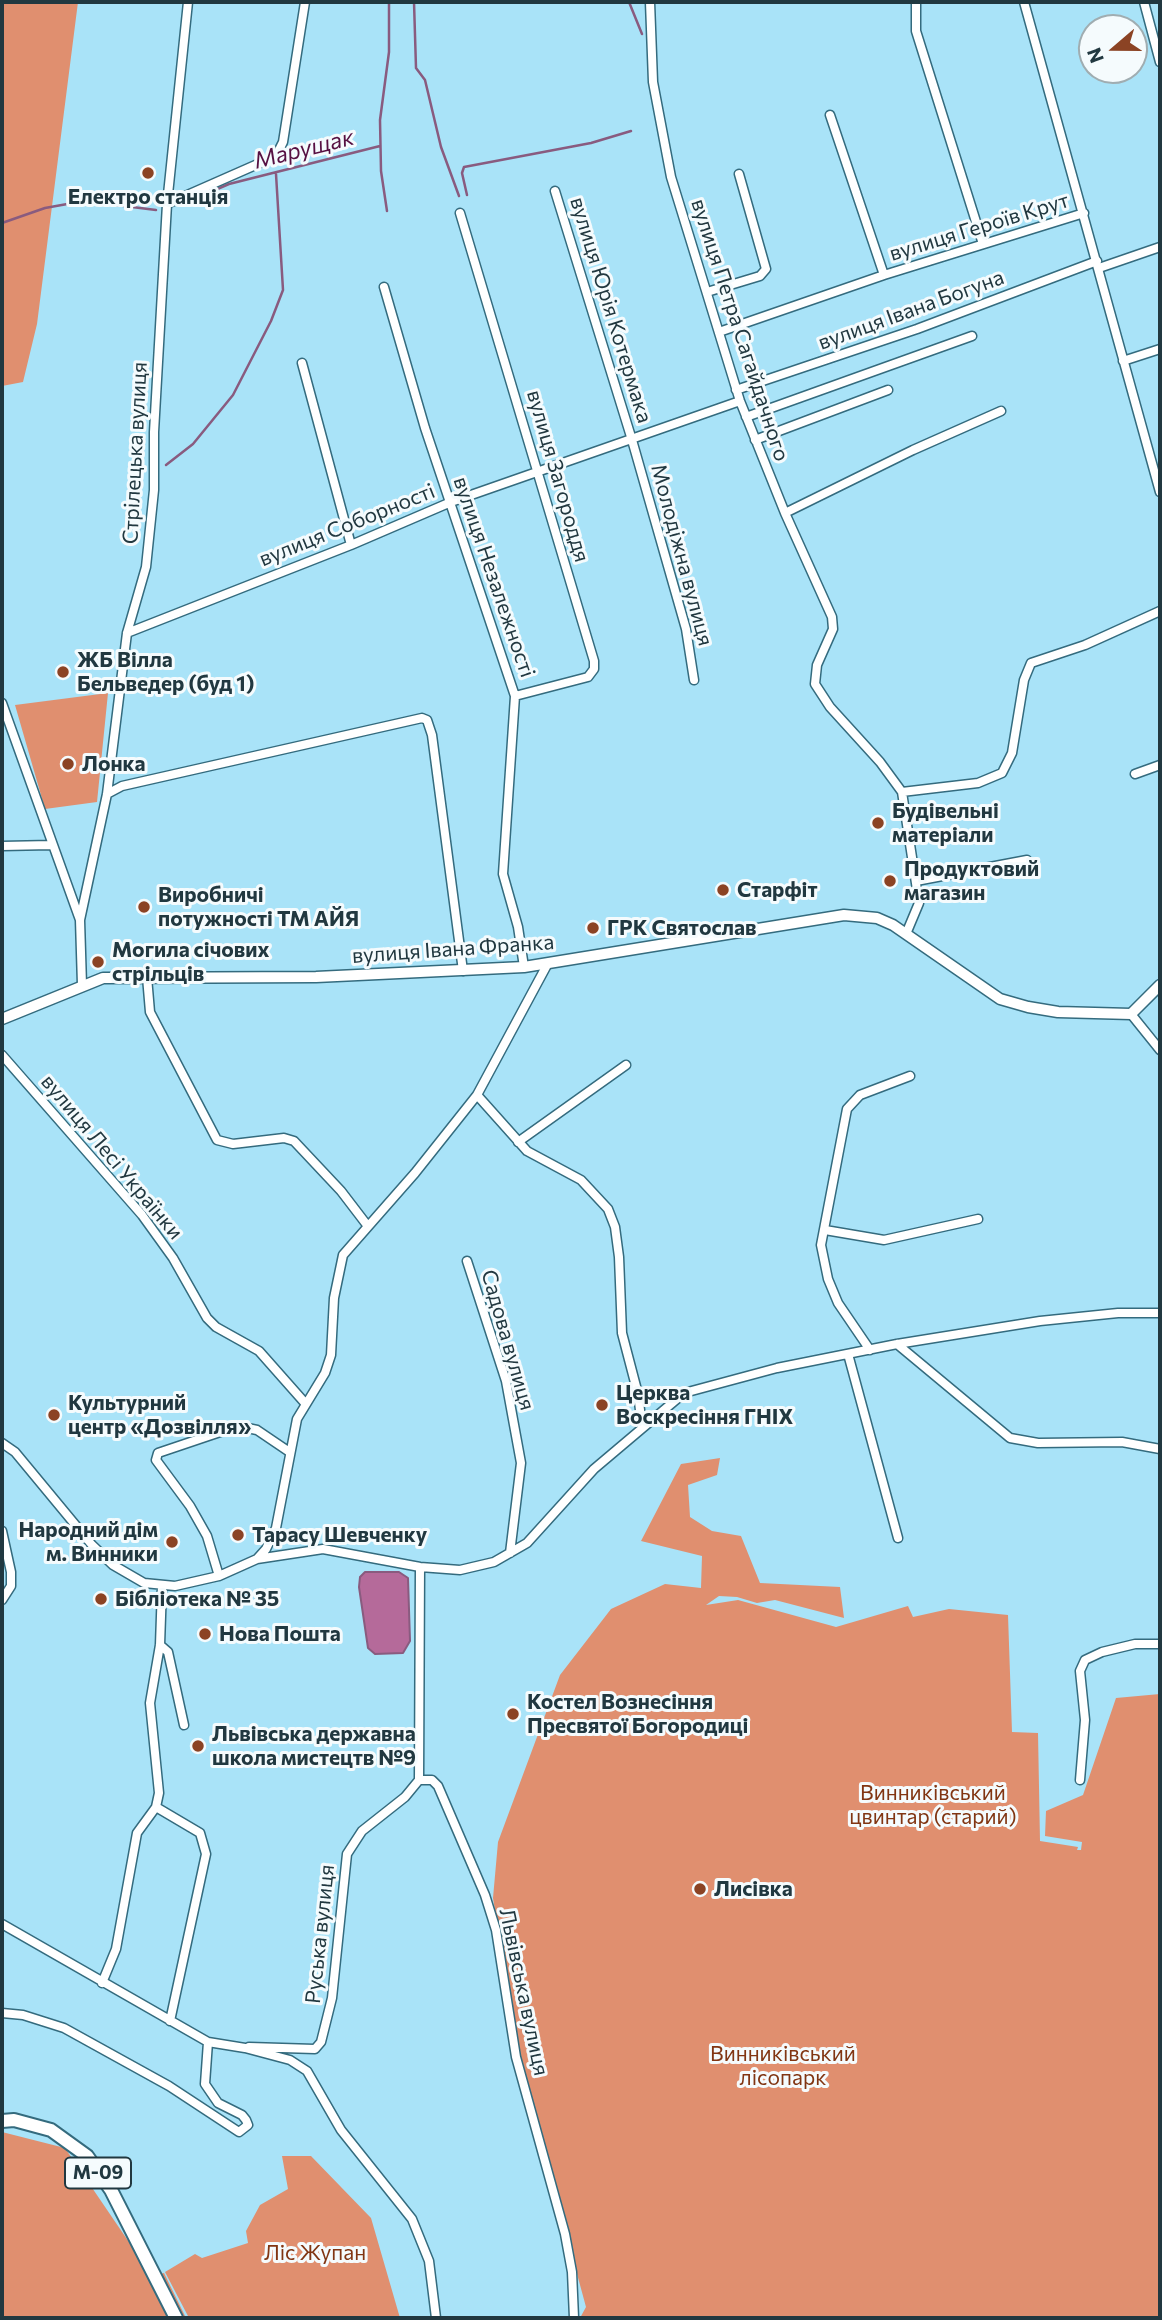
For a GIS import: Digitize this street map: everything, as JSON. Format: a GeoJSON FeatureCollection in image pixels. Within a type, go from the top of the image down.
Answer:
{"type":"FeatureCollection","features":[{"type":"Feature","properties":{"kind":"main road","name":"М-09"},"geometry":{"type":"LineString","coordinates":[[2,2121],[14,2120],[51,2130],[87,2156],[110,2190],[176,2318]]}},
{"type":"Feature","properties":{"kind":"street","name":"Стрілецька вулиця"},"geometry":{"type":"LineString","coordinates":[[82,985],[80,920],[107,794],[127,633],[146,567],[154,490],[154,432],[167,204],[188,2]]}},
{"type":"Feature","properties":{"kind":"street"},"geometry":{"type":"LineString","coordinates":[[167,204],[276,156],[283,142],[305,2]]}},
{"type":"Feature","properties":{"kind":"street","name":"вулиця Петра Сагайдачного"},"geometry":{"type":"LineString","coordinates":[[650,2],[653,82],[671,177],[740,401],[785,513],[832,617],[833,629],[817,665],[815,684],[830,707],[902,792]]}},
{"type":"Feature","properties":{"kind":"street"},"geometry":{"type":"LineString","coordinates":[[916,2],[916,31],[983,244]]}},
{"type":"Feature","properties":{"kind":"street"},"geometry":{"type":"LineString","coordinates":[[1024,2],[1160,492]]}},
{"type":"Feature","properties":{"kind":"street"},"geometry":{"type":"LineString","coordinates":[[1144,2],[1160,62]]}},
{"type":"Feature","properties":{"kind":"street","name":"вулиця Героїв Крут"},"geometry":{"type":"LineString","coordinates":[[830,115],[884,275]]}},
{"type":"Feature","properties":{"kind":"street"},"geometry":{"type":"LineString","coordinates":[[707,292],[760,276],[766,269],[739,174]]}},
{"type":"Feature","properties":{"kind":"street","name":"вулиця Юрія Котермака"},"geometry":{"type":"LineString","coordinates":[[555,191],[632,440]]}},
{"type":"Feature","properties":{"kind":"street","name":"вулиця Героїв Крут"},"geometry":{"type":"LineString","coordinates":[[719,332],[884,275],[1084,212]]}},
{"type":"Feature","properties":{"kind":"street","name":"вулиця Загороддя"},"geometry":{"type":"LineString","coordinates":[[460,213],[540,470],[594,669],[588,677],[515,696]]}},
{"type":"Feature","properties":{"kind":"street","name":"вулиця Івана Богуна"},"geometry":{"type":"LineString","coordinates":[[736,390],[1098,264],[1160,247]]}},
{"type":"Feature","properties":{"kind":"street","name":"вулиця Незалежності"},"geometry":{"type":"LineString","coordinates":[[384,287],[425,428],[515,696],[503,874],[518,926],[524,967]]}},
{"type":"Feature","properties":{"kind":"street"},"geometry":{"type":"LineString","coordinates":[[747,417],[972,336]]}},
{"type":"Feature","properties":{"kind":"street"},"geometry":{"type":"LineString","coordinates":[[1123,360],[1160,349]]}},
{"type":"Feature","properties":{"kind":"street"},"geometry":{"type":"LineString","coordinates":[[302,363],[351,545]]}},
{"type":"Feature","properties":{"kind":"street"},"geometry":{"type":"LineString","coordinates":[[755,440],[888,390]]}},
{"type":"Feature","properties":{"kind":"street","name":"вулиця Соборності"},"geometry":{"type":"LineString","coordinates":[[127,633],[351,545],[451,502],[740,401]]}},
{"type":"Feature","properties":{"kind":"street"},"geometry":{"type":"LineString","coordinates":[[785,513],[913,450],[1001,411]]}},
{"type":"Feature","properties":{"kind":"street","name":"Молодіжна вулиця"},"geometry":{"type":"LineString","coordinates":[[632,440],[686,629],[694,680]]}},
{"type":"Feature","properties":{"kind":"street"},"geometry":{"type":"LineString","coordinates":[[1151,460],[1160,456]]}},
{"type":"Feature","properties":{"kind":"street"},"geometry":{"type":"LineString","coordinates":[[906,934],[919,903],[902,792],[978,783],[1002,773],[1012,753],[1024,680],[1031,663],[1085,645],[1160,611]]}},
{"type":"Feature","properties":{"kind":"street"},"geometry":{"type":"LineString","coordinates":[[2,703],[80,920]]}},
{"type":"Feature","properties":{"kind":"street"},"geometry":{"type":"LineString","coordinates":[[107,794],[122,786],[422,718],[429,723],[432,735],[463,971]]}},
{"type":"Feature","properties":{"kind":"street"},"geometry":{"type":"LineString","coordinates":[[1135,774],[1160,765]]}},
{"type":"Feature","properties":{"kind":"street"},"geometry":{"type":"LineString","coordinates":[[2,846],[51,845]]}},
{"type":"Feature","properties":{"kind":"street"},"geometry":{"type":"LineString","coordinates":[[916,881],[1027,860]]}},
{"type":"Feature","properties":{"kind":"street","name":"вулиця Івана Франка"},"geometry":{"type":"LineString","coordinates":[[2,1019],[103,978],[147,976],[214,979],[524,967],[844,915],[877,918],[906,934],[1000,999],[1058,1012],[1131,1014]]}},
{"type":"Feature","properties":{"kind":"street"},"geometry":{"type":"LineString","coordinates":[[257,1559],[266,1549],[276,1528],[288,1451],[297,1419],[325,1373],[331,1355],[334,1298],[343,1255],[415,1173],[477,1095],[547,965]]}},
{"type":"Feature","properties":{"kind":"street"},"geometry":{"type":"LineString","coordinates":[[147,976],[150,1012],[217,1140],[233,1144],[284,1139],[294,1141],[341,1191],[367,1225]]}},
{"type":"Feature","properties":{"kind":"street"},"geometry":{"type":"LineString","coordinates":[[1160,985],[1131,1014],[1160,1050]]}},
{"type":"Feature","properties":{"kind":"street","name":"вулиця Лесі Українки"},"geometry":{"type":"LineString","coordinates":[[2,1055],[142,1215],[173,1258],[207,1318],[216,1327],[259,1351],[305,1403]]}},
{"type":"Feature","properties":{"kind":"street"},"geometry":{"type":"LineString","coordinates":[[518,1142],[626,1065]]}},
{"type":"Feature","properties":{"kind":"street"},"geometry":{"type":"LineString","coordinates":[[870,1350],[852,1328],[828,1279],[821,1245],[847,1109],[860,1095],[910,1076]]}},
{"type":"Feature","properties":{"kind":"street"},"geometry":{"type":"LineString","coordinates":[[477,1095],[527,1151],[581,1180],[608,1209],[619,1257],[622,1333],[642,1410],[642,1426]]}},
{"type":"Feature","properties":{"kind":"street"},"geometry":{"type":"LineString","coordinates":[[825,1230],[884,1240],[978,1219]]}},
{"type":"Feature","properties":{"kind":"street","name":"Садова вулиця"},"geometry":{"type":"LineString","coordinates":[[467,1262],[506,1381],[521,1463],[510,1553]]}},
{"type":"Feature","properties":{"kind":"street"},"geometry":{"type":"LineString","coordinates":[[2,1443],[15,1451],[92,1545],[113,1565],[137,1580],[162,1587],[219,1576],[257,1559],[323,1549],[420,1567],[477,1567],[527,1543],[594,1469],[684,1393],[766,1370],[897,1344],[1040,1321],[1118,1312],[1160,1313]]}},
{"type":"Feature","properties":{"kind":"street"},"geometry":{"type":"LineString","coordinates":[[897,1344],[1010,1438],[1038,1443],[1122,1442],[1160,1448]]}},
{"type":"Feature","properties":{"kind":"street"},"geometry":{"type":"LineString","coordinates":[[848,1354],[898,1538]]}},
{"type":"Feature","properties":{"kind":"street"},"geometry":{"type":"LineString","coordinates":[[219,1576],[207,1536],[190,1506],[156,1460],[158,1453],[238,1426],[257,1430],[288,1451]]}},
{"type":"Feature","properties":{"kind":"street"},"geometry":{"type":"LineString","coordinates":[[2,1531],[9,1556],[11,1586],[2,1600]]}},
{"type":"Feature","properties":{"kind":"street"},"geometry":{"type":"LineString","coordinates":[[419,1780],[420,1567]]}},
{"type":"Feature","properties":{"kind":"street"},"geometry":{"type":"LineString","coordinates":[[102,1983],[116,1949],[137,1833],[156,1807],[159,1793],[150,1703],[160,1645],[162,1587]]}},
{"type":"Feature","properties":{"kind":"street"},"geometry":{"type":"LineString","coordinates":[[1080,1780],[1085,1720],[1080,1671],[1085,1660],[1135,1644],[1160,1644]]}},
{"type":"Feature","properties":{"kind":"street"},"geometry":{"type":"LineString","coordinates":[[160,1645],[168,1652],[184,1725]]}},
{"type":"Feature","properties":{"kind":"street","name":"Руська вулиця"},"geometry":{"type":"LineString","coordinates":[[245,2048],[315,2049],[321,2042],[332,1998],[347,1854],[362,1831],[405,1797],[419,1780]]}},
{"type":"Feature","properties":{"kind":"street","name":"Львівська вулиця"},"geometry":{"type":"LineString","coordinates":[[419,1780],[432,1780],[438,1786],[485,1895],[496,1930],[516,2057],[565,2234],[572,2272],[574,2318]]}},
{"type":"Feature","properties":{"kind":"street"},"geometry":{"type":"LineString","coordinates":[[156,1807],[200,1833],[206,1854],[170,2021]]}},
{"type":"Feature","properties":{"kind":"street"},"geometry":{"type":"LineString","coordinates":[[2,1924],[208,2042],[290,2060],[307,2071],[341,2130],[412,2219],[429,2261],[436,2318]]}},
{"type":"Feature","properties":{"kind":"street"},"geometry":{"type":"LineString","coordinates":[[2,2013],[23,2015],[64,2028],[169,2086],[239,2132],[247,2125],[246,2120],[242,2115],[218,2103],[205,2084],[208,2042]]}},
{"type":"Feature","properties":{"kind":"green space"},"geometry":{"type":"Polygon","coordinates":[[[2,2],[78,2],[37,324],[23,382],[2,386],[2,2]]]}},
{"type":"Feature","properties":{"kind":"green space","name":"Лонка"},"geometry":{"type":"Polygon","coordinates":[[[108,693],[97,802],[45,809],[15,705],[108,693]]]}},
{"type":"Feature","properties":{"kind":"green space","name":"Винниківський лісопарк"},"geometry":{"type":"Polygon","coordinates":[[[720,1458],[717,1475],[688,1485],[690,1517],[712,1531],[741,1536],[760,1583],[840,1587],[844,1618],[775,1600],[757,1603],[737,1597],[719,1596],[706,1605],[738,1600],[836,1627],[908,1606],[913,1617],[949,1609],[1008,1615],[1012,1732],[1038,1733],[1040,1841],[1078,1847],[1077,1850],[1081,1850],[1082,1842],[1045,1836],[1046,1811],[1083,1795],[1116,1698],[1160,1694],[1160,2318],[580,2318],[586,2307],[520,2064],[493,1898],[498,1842],[560,1675],[611,1609],[665,1584],[701,1588],[702,1556],[641,1541],[681,1464],[720,1458]]]}},
{"type":"Feature","properties":{"kind":"green space"},"geometry":{"type":"Polygon","coordinates":[[[2,2132],[65,2148],[152,2276],[164,2273],[186,2318],[2,2318],[2,2132]]]}},
{"type":"Feature","properties":{"kind":"green space","name":"Ліс Жупан"},"geometry":{"type":"Polygon","coordinates":[[[282,2156],[311,2156],[371,2218],[400,2318],[189,2318],[165,2272],[195,2254],[202,2258],[248,2243],[246,2231],[260,2205],[288,2189],[282,2156]]]}},
{"type":"Feature","properties":{"kind":"shaded area"},"geometry":{"type":"Polygon","coordinates":[[[365,1572],[399,1572],[408,1578],[410,1641],[403,1653],[375,1654],[368,1648],[359,1587],[360,1577],[365,1572]]]}},
{"type":"Feature","properties":{"kind":"waterway","name":"Марущак"},"geometry":{"type":"LineString","coordinates":[[387,211],[381,171],[380,120],[389,52],[389,2]]}},
{"type":"Feature","properties":{"kind":"waterway","name":"Марущак"},"geometry":{"type":"LineString","coordinates":[[414,2],[416,68],[425,80],[441,147],[459,196]]}},
{"type":"Feature","properties":{"kind":"waterway"},"geometry":{"type":"LineString","coordinates":[[629,2],[642,34]]}},
{"type":"Feature","properties":{"kind":"waterway"},"geometry":{"type":"LineString","coordinates":[[467,195],[462,173],[464,167],[591,143],[631,131]]}},
{"type":"Feature","properties":{"kind":"waterway","name":"Марущак"},"geometry":{"type":"LineString","coordinates":[[180,205],[229,184],[380,146]]}},
{"type":"Feature","properties":{"kind":"waterway"},"geometry":{"type":"LineString","coordinates":[[166,465],[193,444],[233,395],[271,321],[283,290],[276,174]]}},
{"type":"Feature","properties":{"kind":"waterway","name":"Марущак"},"geometry":{"type":"LineString","coordinates":[[2,223],[45,208],[84,201],[156,210]]}},
{"type":"Feature","properties":{"kind":"place","name":"Електро станція"},"geometry":{"type":"Point","coordinates":[148,173]}},
{"type":"Feature","properties":{"kind":"place","name":"ЖБ Вілла Бельведер (буд 1)"},"geometry":{"type":"Point","coordinates":[63,672]}},
{"type":"Feature","properties":{"kind":"place","name":"Лонка"},"geometry":{"type":"Point","coordinates":[68,764]}},
{"type":"Feature","properties":{"kind":"place","name":"Будівельні матеріали"},"geometry":{"type":"Point","coordinates":[878,823]}},
{"type":"Feature","properties":{"kind":"place","name":"Продуктовий магазин"},"geometry":{"type":"Point","coordinates":[890,881]}},
{"type":"Feature","properties":{"kind":"place","name":"Старфіт"},"geometry":{"type":"Point","coordinates":[723,890]}},
{"type":"Feature","properties":{"kind":"place","name":"Виробничі потужності ТМ АЙЯ"},"geometry":{"type":"Point","coordinates":[144,907]}},
{"type":"Feature","properties":{"kind":"place","name":"ГРК Святослав"},"geometry":{"type":"Point","coordinates":[593,928]}},
{"type":"Feature","properties":{"kind":"place","name":"Могила січових стрільців"},"geometry":{"type":"Point","coordinates":[98,962]}},
{"type":"Feature","properties":{"kind":"place","name":"Церква Воскресіння ГНІХ"},"geometry":{"type":"Point","coordinates":[602,1405]}},
{"type":"Feature","properties":{"kind":"place","name":"Культурний центр «Дозвілля»"},"geometry":{"type":"Point","coordinates":[54,1415]}},
{"type":"Feature","properties":{"kind":"place","name":"Тарасу Шевченку"},"geometry":{"type":"Point","coordinates":[238,1535]}},
{"type":"Feature","properties":{"kind":"place","name":"Народний дім м. Винники"},"geometry":{"type":"Point","coordinates":[172,1542]}},
{"type":"Feature","properties":{"kind":"place","name":"Бібліотека № 35"},"geometry":{"type":"Point","coordinates":[101,1599]}},
{"type":"Feature","properties":{"kind":"place","name":"Нова Пошта"},"geometry":{"type":"Point","coordinates":[205,1634]}},
{"type":"Feature","properties":{"kind":"place","name":"Костел Вознесіння Пресвятої Богородиці"},"geometry":{"type":"Point","coordinates":[513,1714]}},
{"type":"Feature","properties":{"kind":"place","name":"Львівська державна школа мистецтв №9"},"geometry":{"type":"Point","coordinates":[198,1746]}},
{"type":"Feature","properties":{"kind":"place","name":"Лисівка"},"geometry":{"type":"Point","coordinates":[700,1889]}},
{"type":"Feature","properties":{"kind":"park label","name":"Винниківський цвинтар (старий)"},"geometry":{"type":"Point","coordinates":[933,1805]}}]}
